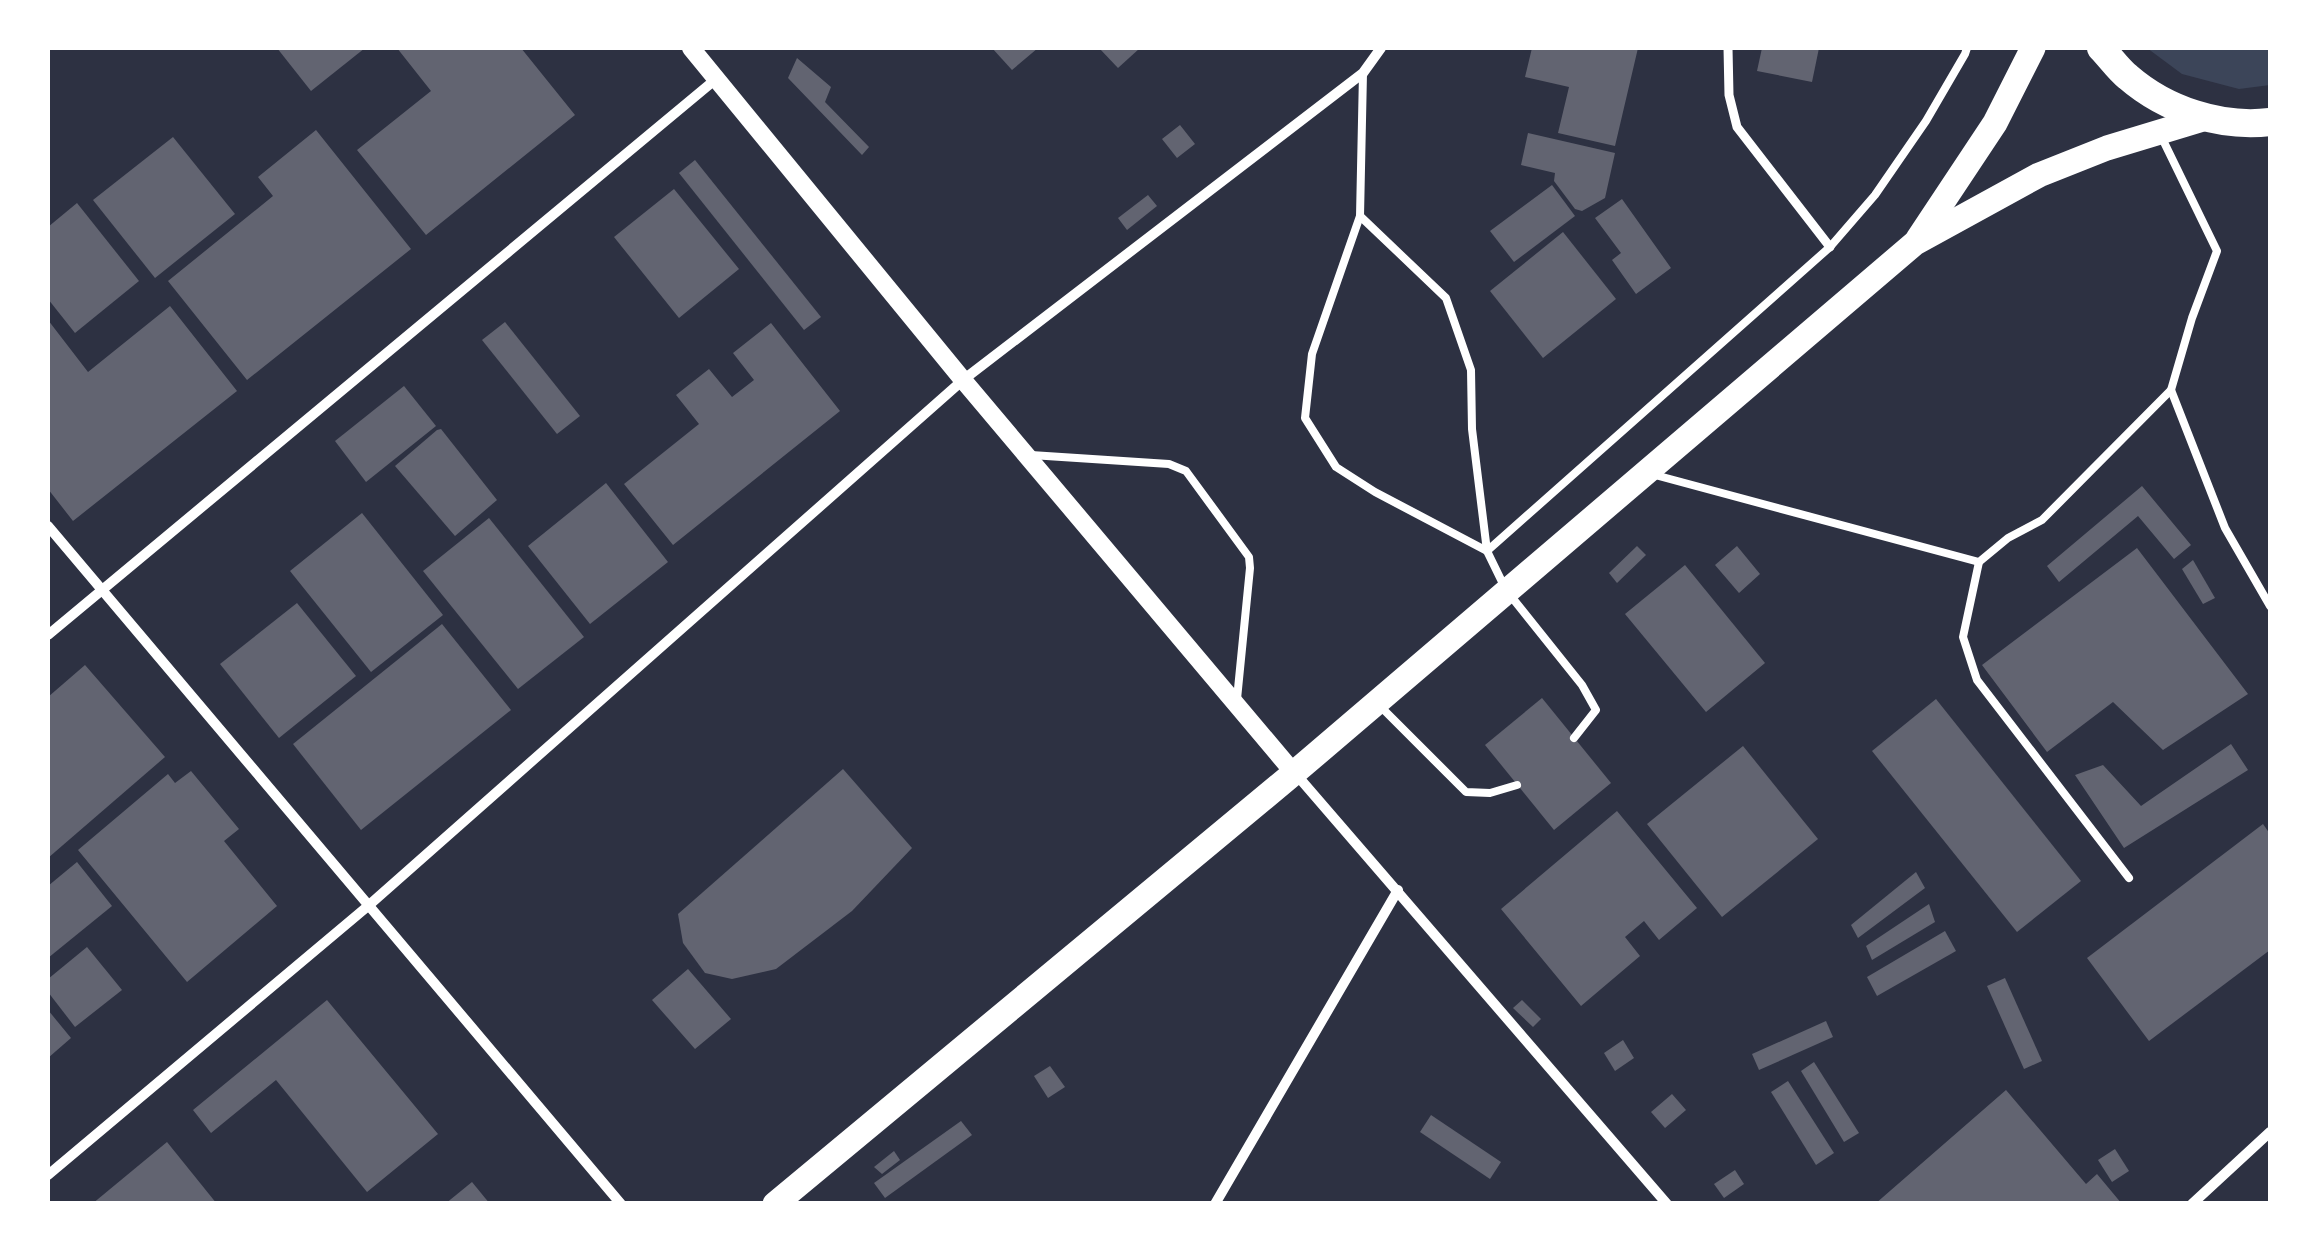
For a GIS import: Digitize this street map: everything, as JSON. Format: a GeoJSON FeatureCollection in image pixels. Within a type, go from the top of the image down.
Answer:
{"type":"FeatureCollection","features":[{"type":"Feature","properties":{"kind":"highway"},"geometry":{"type":"LineString","coordinates":[[2101,48],[2128,78],[2164,102],[2206,118],[2251,124],[2270,122]]}},
{"type":"Feature","properties":{"kind":"main road"},"geometry":{"type":"LineString","coordinates":[[1915,243],[1995,123],[2033,48]]}},
{"type":"Feature","properties":{"kind":"main road"},"geometry":{"type":"LineString","coordinates":[[776,1204],[1294,773],[1915,243],[2039,175],[2107,148],[2206,118]]}},
{"type":"Feature","properties":{"kind":"street"},"geometry":{"type":"LineString","coordinates":[[691,48],[963,380],[1294,773],[1667,1204]]}},
{"type":"Feature","properties":{"kind":"street"},"geometry":{"type":"LineString","coordinates":[[48,1175],[368,906],[963,380],[1363,73],[1381,48]]}},
{"type":"Feature","properties":{"kind":"street"},"geometry":{"type":"LineString","coordinates":[[1728,48],[1729,95],[1737,128],[1830,248]]}},
{"type":"Feature","properties":{"kind":"street"},"geometry":{"type":"LineString","coordinates":[[48,636],[716,80]]}},
{"type":"Feature","properties":{"kind":"street"},"geometry":{"type":"LineString","coordinates":[[48,526],[621,1204]]}},
{"type":"Feature","properties":{"kind":"street"},"geometry":{"type":"LineString","coordinates":[[1214,1204],[1398,890]]}},
{"type":"Feature","properties":{"kind":"street"},"geometry":{"type":"LineString","coordinates":[[2192,1204],[2270,1132]]}},
{"type":"Feature","properties":{"kind":"lane"},"geometry":{"type":"LineString","coordinates":[[1487,551],[1830,248],[1875,195],[1926,121],[1966,48]]}},
{"type":"Feature","properties":{"kind":"lane"},"geometry":{"type":"LineString","coordinates":[[1363,73],[1360,216],[1312,354],[1305,418],[1336,467],[1487,551]]}},
{"type":"Feature","properties":{"kind":"lane"},"geometry":{"type":"LineString","coordinates":[[2130,878],[1977,680],[1963,637],[1979,562],[2008,538],[2042,520],[2171,390],[2217,251],[2158,132]]}},
{"type":"Feature","properties":{"kind":"lane"},"geometry":{"type":"LineString","coordinates":[[1360,216],[1446,298],[1471,370],[1472,428],[1487,551],[1506,590],[1582,684],[1596,710],[1574,738]]}},
{"type":"Feature","properties":{"kind":"lane"},"geometry":{"type":"LineString","coordinates":[[2171,390],[2225,528],[2270,606]]}},
{"type":"Feature","properties":{"kind":"lane"},"geometry":{"type":"LineString","coordinates":[[1026,455],[1168,464],[1186,472],[1249,557],[1237,703]]}},
{"type":"Feature","properties":{"kind":"lane"},"geometry":{"type":"LineString","coordinates":[[1645,472],[1979,562]]}},
{"type":"Feature","properties":{"kind":"lane"},"geometry":{"type":"LineString","coordinates":[[1377,702],[1466,792],[1490,793],[1517,785]]}},
{"type":"Feature","properties":{"kind":"shaded area"},"geometry":{"type":"Polygon","coordinates":[[[2147,48],[2270,48],[2270,85],[2239,89],[2182,74],[2147,48]]]}},
{"type":"Feature","properties":{"kind":"building"},"geometry":{"type":"Polygon","coordinates":[[[277,48],[365,48],[311,91],[277,48]]]}},
{"type":"Feature","properties":{"kind":"building"},"geometry":{"type":"Polygon","coordinates":[[[397,48],[521,48],[575,115],[426,235],[357,150],[431,91],[397,48]]]}},
{"type":"Feature","properties":{"kind":"building"},"geometry":{"type":"Polygon","coordinates":[[[992,48],[1038,48],[1012,70],[992,48]]]}},
{"type":"Feature","properties":{"kind":"building"},"geometry":{"type":"Polygon","coordinates":[[[1099,48],[1140,48],[1118,68],[1099,48]]]}},
{"type":"Feature","properties":{"kind":"building"},"geometry":{"type":"Polygon","coordinates":[[[1532,48],[1638,48],[1615,146],[1558,133],[1569,87],[1525,77],[1532,48]]]}},
{"type":"Feature","properties":{"kind":"building"},"geometry":{"type":"Polygon","coordinates":[[[1762,48],[1819,48],[1812,82],[1757,71],[1762,48]]]}},
{"type":"Feature","properties":{"kind":"building"},"geometry":{"type":"Polygon","coordinates":[[[797,58],[831,87],[825,102],[869,147],[862,155],[788,78],[797,58]]]}},
{"type":"Feature","properties":{"kind":"building"},"geometry":{"type":"Polygon","coordinates":[[[1180,125],[1195,144],[1177,158],[1162,139],[1180,125]]]}},
{"type":"Feature","properties":{"kind":"building"},"geometry":{"type":"Polygon","coordinates":[[[316,130],[411,249],[247,380],[168,281],[273,196],[258,177],[316,130]]]}},
{"type":"Feature","properties":{"kind":"building"},"geometry":{"type":"Polygon","coordinates":[[[1528,133],[1615,153],[1605,198],[1582,211],[1575,209],[1554,181],[1555,173],[1521,165],[1528,133]]]}},
{"type":"Feature","properties":{"kind":"building"},"geometry":{"type":"Polygon","coordinates":[[[173,137],[235,214],[155,278],[93,200],[173,137]]]}},
{"type":"Feature","properties":{"kind":"building"},"geometry":{"type":"Polygon","coordinates":[[[695,160],[821,317],[804,330],[679,173],[695,160]]]}},
{"type":"Feature","properties":{"kind":"building"},"geometry":{"type":"Polygon","coordinates":[[[1552,185],[1575,216],[1514,262],[1490,231],[1552,185]]]}},
{"type":"Feature","properties":{"kind":"building"},"geometry":{"type":"Polygon","coordinates":[[[674,189],[739,269],[679,318],[614,237],[674,189]]]}},
{"type":"Feature","properties":{"kind":"building"},"geometry":{"type":"Polygon","coordinates":[[[1148,195],[1157,206],[1127,230],[1118,218],[1148,195]]]}},
{"type":"Feature","properties":{"kind":"building"},"geometry":{"type":"Polygon","coordinates":[[[1622,199],[1671,268],[1636,294],[1612,260],[1621,253],[1595,218],[1622,199]]]}},
{"type":"Feature","properties":{"kind":"building"},"geometry":{"type":"Polygon","coordinates":[[[77,203],[139,281],[75,333],[48,299],[48,227],[77,203]]]}},
{"type":"Feature","properties":{"kind":"building"},"geometry":{"type":"Polygon","coordinates":[[[1563,232],[1616,299],[1543,358],[1490,291],[1563,232]]]}},
{"type":"Feature","properties":{"kind":"building"},"geometry":{"type":"Polygon","coordinates":[[[170,306],[237,391],[73,521],[48,489],[48,320],[88,372],[170,306]]]}},
{"type":"Feature","properties":{"kind":"building"},"geometry":{"type":"Polygon","coordinates":[[[505,322],[580,416],[557,434],[482,340],[505,322]]]}},
{"type":"Feature","properties":{"kind":"building"},"geometry":{"type":"Polygon","coordinates":[[[771,323],[840,411],[673,545],[624,484],[699,424],[676,395],[709,369],[732,397],[754,380],[733,353],[771,323]]]}},
{"type":"Feature","properties":{"kind":"building"},"geometry":{"type":"Polygon","coordinates":[[[404,386],[436,426],[366,482],[335,441],[404,386]]]}},
{"type":"Feature","properties":{"kind":"building"},"geometry":{"type":"Polygon","coordinates":[[[441,429],[497,500],[455,536],[395,466],[441,429]]]}},
{"type":"Feature","properties":{"kind":"building"},"geometry":{"type":"Polygon","coordinates":[[[606,483],[668,562],[590,624],[528,546],[606,483]]]}},
{"type":"Feature","properties":{"kind":"building"},"geometry":{"type":"Polygon","coordinates":[[[2142,486],[2191,545],[2174,559],[2138,516],[2059,582],[2047,566],[2142,486]]]}},
{"type":"Feature","properties":{"kind":"building"},"geometry":{"type":"Polygon","coordinates":[[[362,513],[443,615],[371,672],[290,571],[362,513]]]}},
{"type":"Feature","properties":{"kind":"building"},"geometry":{"type":"Polygon","coordinates":[[[489,518],[584,637],[518,689],[423,571],[489,518]]]}},
{"type":"Feature","properties":{"kind":"building"},"geometry":{"type":"Polygon","coordinates":[[[1637,546],[1646,555],[1617,583],[1609,573],[1637,546]]]}},
{"type":"Feature","properties":{"kind":"building"},"geometry":{"type":"Polygon","coordinates":[[[1737,546],[1760,574],[1739,593],[1715,565],[1737,546]]]}},
{"type":"Feature","properties":{"kind":"building"},"geometry":{"type":"Polygon","coordinates":[[[2137,548],[2248,694],[2163,750],[2113,702],[2047,752],[1982,665],[2137,548]]]}},
{"type":"Feature","properties":{"kind":"building"},"geometry":{"type":"Polygon","coordinates":[[[2193,560],[2215,598],[2203,604],[2182,569],[2193,560]]]}},
{"type":"Feature","properties":{"kind":"building"},"geometry":{"type":"Polygon","coordinates":[[[1685,565],[1765,663],[1706,712],[1625,614],[1685,565]]]}},
{"type":"Feature","properties":{"kind":"building"},"geometry":{"type":"Polygon","coordinates":[[[297,603],[356,676],[279,738],[220,664],[297,603]]]}},
{"type":"Feature","properties":{"kind":"building"},"geometry":{"type":"Polygon","coordinates":[[[442,624],[511,710],[361,830],[293,744],[442,624]]]}},
{"type":"Feature","properties":{"kind":"building"},"geometry":{"type":"Polygon","coordinates":[[[85,665],[165,757],[48,858],[48,697],[85,665]]]}},
{"type":"Feature","properties":{"kind":"building"},"geometry":{"type":"Polygon","coordinates":[[[1542,698],[1611,783],[1554,830],[1485,745],[1542,698]]]}},
{"type":"Feature","properties":{"kind":"building"},"geometry":{"type":"Polygon","coordinates":[[[1936,699],[2081,881],[2017,932],[1872,751],[1936,699]]]}},
{"type":"Feature","properties":{"kind":"building"},"geometry":{"type":"Polygon","coordinates":[[[2231,744],[2248,770],[2124,848],[2075,775],[2103,765],[2141,806],[2231,744]]]}},
{"type":"Feature","properties":{"kind":"building"},"geometry":{"type":"Polygon","coordinates":[[[1743,746],[1818,839],[1722,917],[1647,824],[1743,746]]]}},
{"type":"Feature","properties":{"kind":"building"},"geometry":{"type":"Polygon","coordinates":[[[843,769],[912,848],[852,911],[776,969],[732,979],[705,973],[683,943],[678,914],[843,769]]]}},
{"type":"Feature","properties":{"kind":"building"},"geometry":{"type":"Polygon","coordinates":[[[191,771],[239,829],[224,841],[277,906],[187,982],[78,850],[168,774],[175,783],[191,771]]]}},
{"type":"Feature","properties":{"kind":"building"},"geometry":{"type":"Polygon","coordinates":[[[1617,811],[1697,908],[1659,940],[1644,921],[1625,937],[1640,956],[1581,1006],[1501,909],[1617,811]]]}},
{"type":"Feature","properties":{"kind":"building"},"geometry":{"type":"Polygon","coordinates":[[[2263,824],[2270,834],[2270,950],[2149,1041],[2087,958],[2263,824]]]}},
{"type":"Feature","properties":{"kind":"building"},"geometry":{"type":"Polygon","coordinates":[[[77,862],[112,906],[48,958],[48,886],[77,862]]]}},
{"type":"Feature","properties":{"kind":"building"},"geometry":{"type":"Polygon","coordinates":[[[1916,872],[1925,888],[1858,938],[1851,925],[1916,872]]]}},
{"type":"Feature","properties":{"kind":"building"},"geometry":{"type":"Polygon","coordinates":[[[1929,904],[1935,922],[1872,960],[1866,946],[1929,904]]]}},
{"type":"Feature","properties":{"kind":"building"},"geometry":{"type":"Polygon","coordinates":[[[1945,931],[1956,951],[1877,996],[1867,977],[1945,931]]]}},
{"type":"Feature","properties":{"kind":"building"},"geometry":{"type":"Polygon","coordinates":[[[87,947],[122,990],[75,1027],[48,992],[48,979],[87,947]]]}},
{"type":"Feature","properties":{"kind":"building"},"geometry":{"type":"Polygon","coordinates":[[[688,969],[731,1019],[695,1049],[652,1000],[688,969]]]}},
{"type":"Feature","properties":{"kind":"building"},"geometry":{"type":"Polygon","coordinates":[[[2005,978],[2042,1061],[2024,1069],[1987,986],[2005,978]]]}},
{"type":"Feature","properties":{"kind":"building"},"geometry":{"type":"Polygon","coordinates":[[[327,1000],[438,1134],[367,1192],[276,1080],[211,1133],[193,1110],[327,1000]]]}},
{"type":"Feature","properties":{"kind":"building"},"geometry":{"type":"Polygon","coordinates":[[[1522,1000],[1541,1019],[1533,1027],[1513,1008],[1522,1000]]]}},
{"type":"Feature","properties":{"kind":"building"},"geometry":{"type":"Polygon","coordinates":[[[48,1010],[71,1038],[48,1058],[48,1010]]]}},
{"type":"Feature","properties":{"kind":"building"},"geometry":{"type":"Polygon","coordinates":[[[1826,1021],[1833,1037],[1759,1070],[1752,1054],[1826,1021]]]}},
{"type":"Feature","properties":{"kind":"building"},"geometry":{"type":"Polygon","coordinates":[[[1623,1040],[1634,1058],[1615,1071],[1604,1053],[1623,1040]]]}},
{"type":"Feature","properties":{"kind":"building"},"geometry":{"type":"Polygon","coordinates":[[[1814,1062],[1859,1133],[1844,1142],[1801,1071],[1814,1062]]]}},
{"type":"Feature","properties":{"kind":"building"},"geometry":{"type":"Polygon","coordinates":[[[1050,1066],[1065,1087],[1048,1098],[1034,1076],[1050,1066]]]}},
{"type":"Feature","properties":{"kind":"building"},"geometry":{"type":"Polygon","coordinates":[[[1788,1081],[1834,1153],[1816,1165],[1771,1092],[1788,1081]]]}},
{"type":"Feature","properties":{"kind":"building"},"geometry":{"type":"Polygon","coordinates":[[[2006,1090],[2086,1184],[2097,1174],[2122,1204],[1875,1204],[2006,1090]]]}},
{"type":"Feature","properties":{"kind":"building"},"geometry":{"type":"Polygon","coordinates":[[[1672,1094],[1686,1110],[1665,1128],[1651,1112],[1672,1094]]]}},
{"type":"Feature","properties":{"kind":"building"},"geometry":{"type":"Polygon","coordinates":[[[1431,1115],[1501,1162],[1490,1179],[1420,1132],[1431,1115]]]}},
{"type":"Feature","properties":{"kind":"building"},"geometry":{"type":"Polygon","coordinates":[[[961,1121],[972,1135],[885,1198],[874,1183],[961,1121]]]}},
{"type":"Feature","properties":{"kind":"building"},"geometry":{"type":"Polygon","coordinates":[[[167,1142],[217,1204],[92,1204],[167,1142]]]}},
{"type":"Feature","properties":{"kind":"building"},"geometry":{"type":"Polygon","coordinates":[[[2115,1149],[2129,1171],[2112,1182],[2098,1160],[2115,1149]]]}},
{"type":"Feature","properties":{"kind":"building"},"geometry":{"type":"Polygon","coordinates":[[[894,1151],[900,1160],[882,1174],[874,1167],[894,1151]]]}},
{"type":"Feature","properties":{"kind":"building"},"geometry":{"type":"Polygon","coordinates":[[[1735,1170],[1744,1184],[1724,1198],[1714,1184],[1735,1170]]]}},
{"type":"Feature","properties":{"kind":"building"},"geometry":{"type":"Polygon","coordinates":[[[472,1182],[490,1204],[445,1204],[472,1182]]]}}]}
